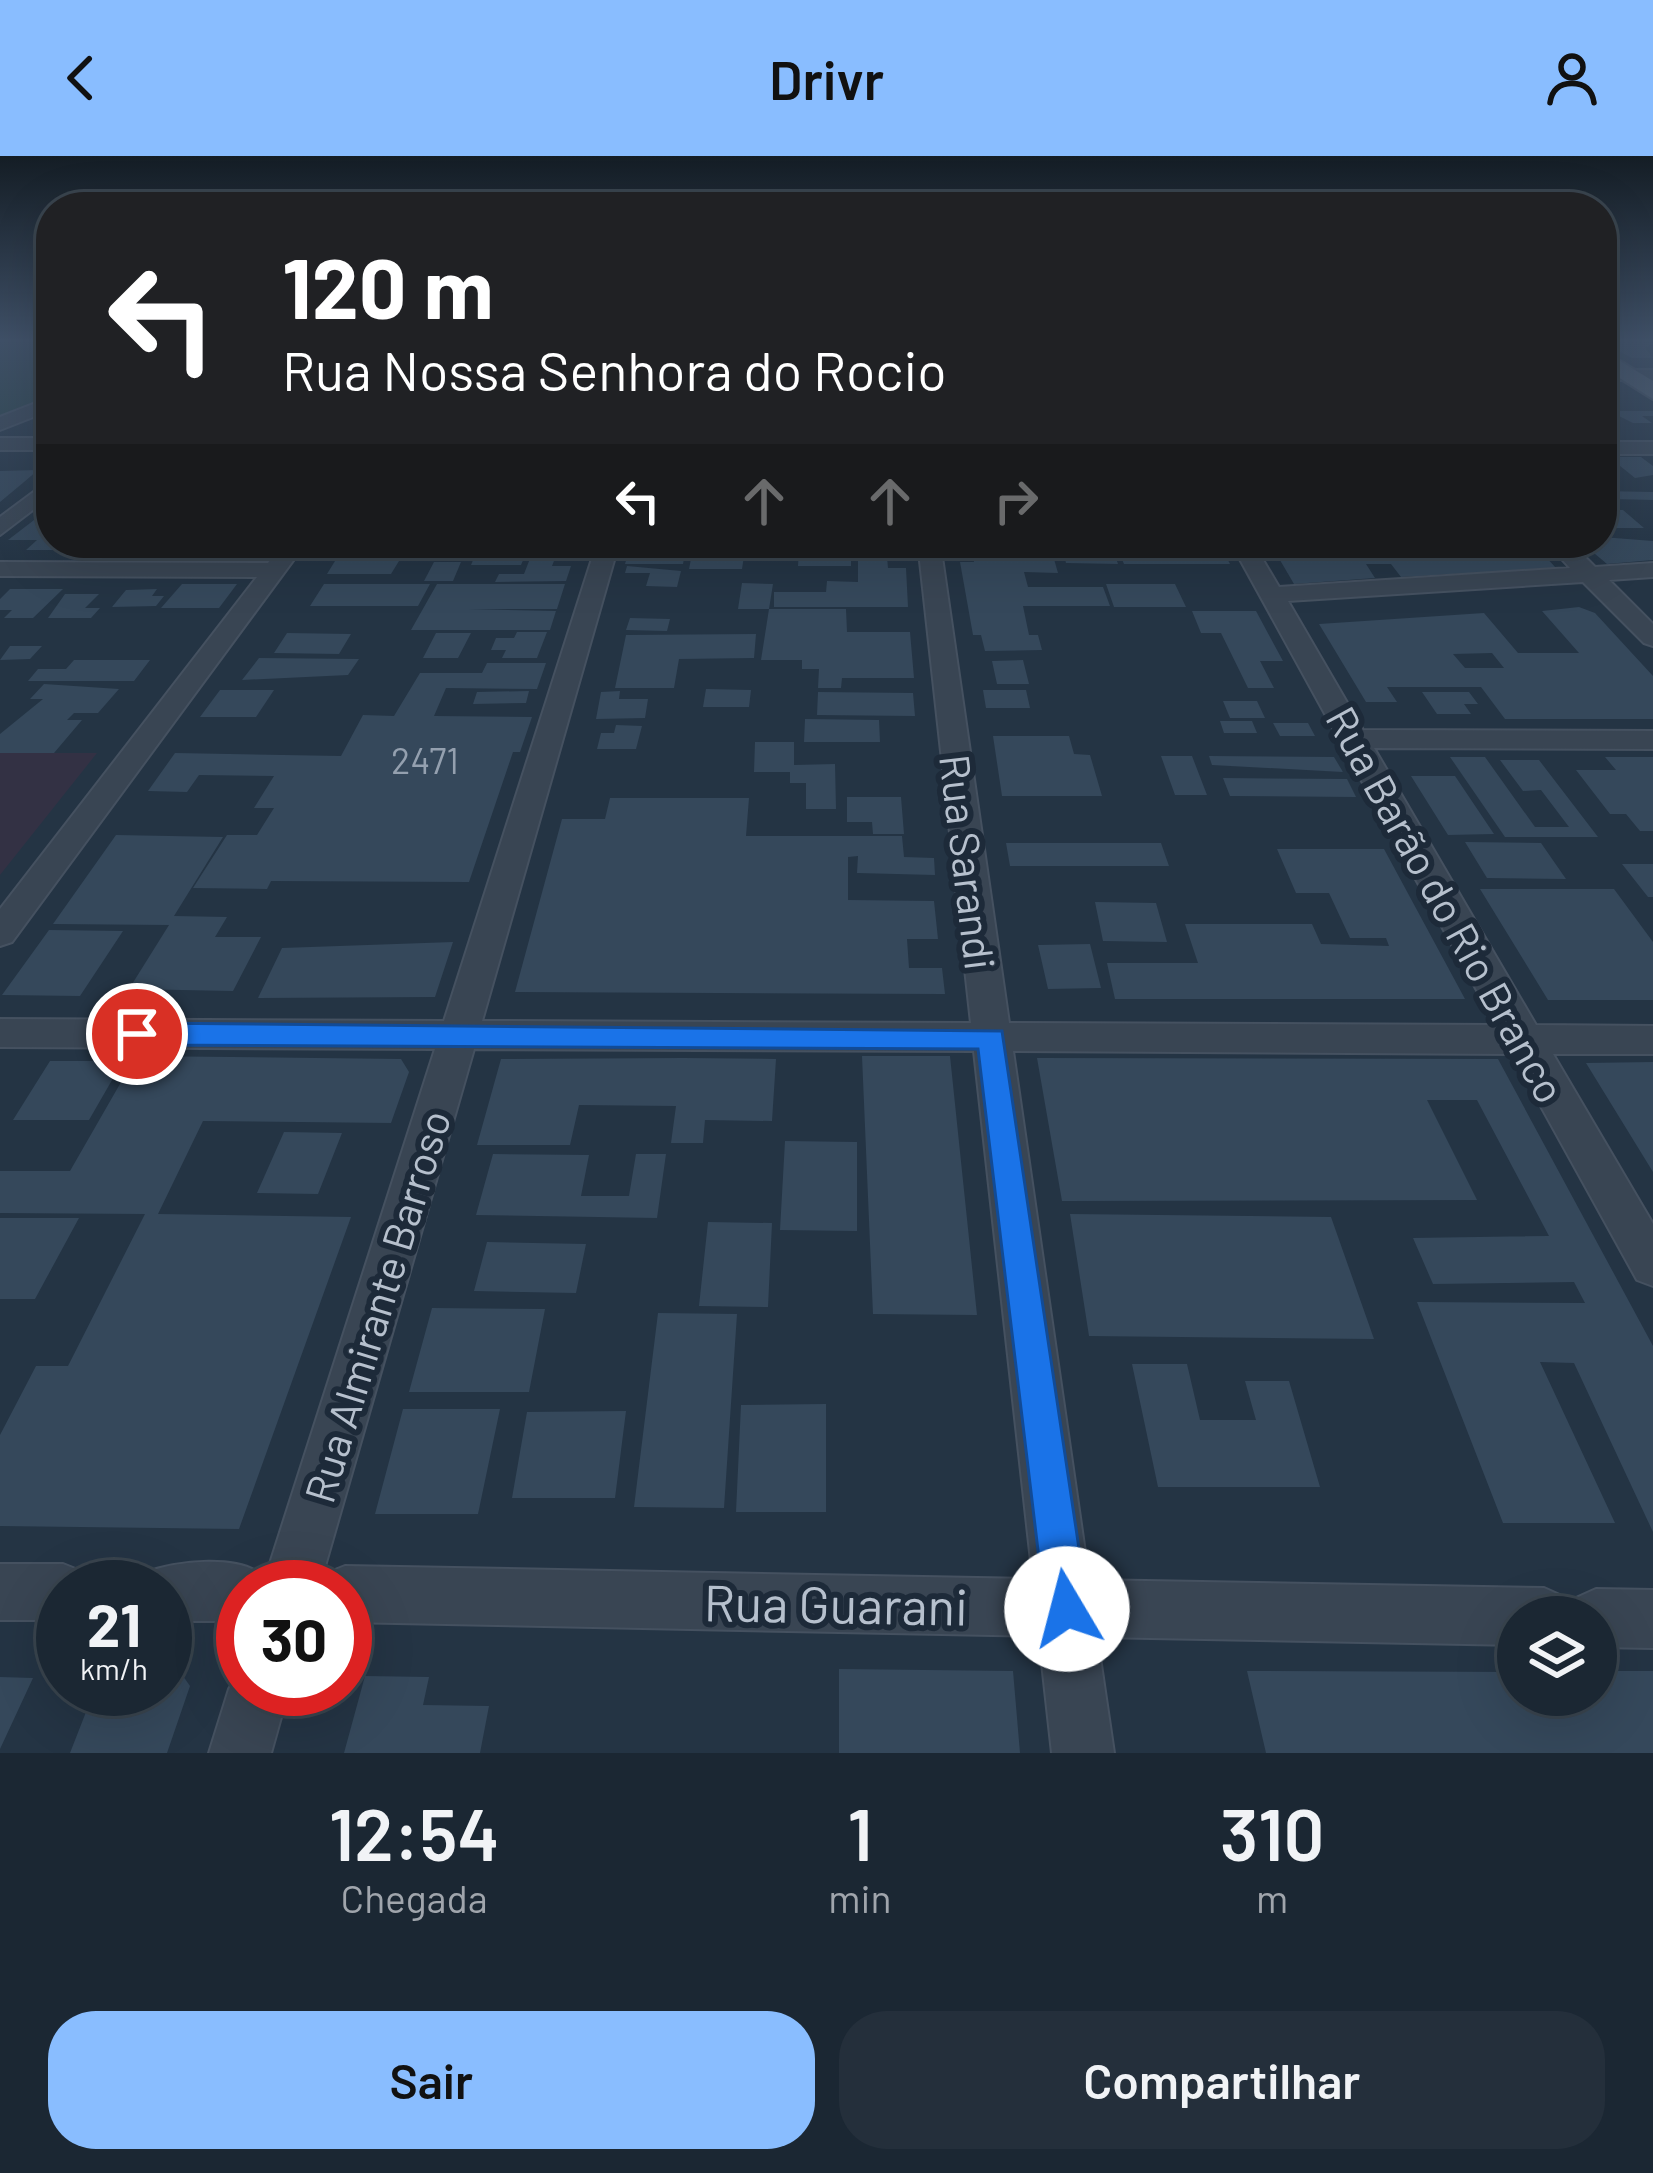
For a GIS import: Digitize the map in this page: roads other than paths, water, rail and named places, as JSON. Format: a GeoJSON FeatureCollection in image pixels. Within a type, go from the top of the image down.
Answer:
{"type":"FeatureCollection","features":[{"type":"Feature","properties":{"kind":"street"},"geometry":{"type":"LineString","coordinates":[[0,444],[36,444]]}},
{"type":"Feature","properties":{"kind":"street"},"geometry":{"type":"LineString","coordinates":[[1617,448],[1653,448]]}},
{"type":"Feature","properties":{"kind":"street"},"geometry":{"type":"LineString","coordinates":[[0,528],[36,498]]}},
{"type":"Feature","properties":{"kind":"street"},"geometry":{"type":"LineString","coordinates":[[0,934],[283,558]]}},
{"type":"Feature","properties":{"kind":"street","name":"Rua Almirante Barroso"},"geometry":{"type":"LineString","coordinates":[[299,1560],[603,558]]}},
{"type":"Feature","properties":{"kind":"street","name":"Rua Sarandi"},"geometry":{"type":"LineString","coordinates":[[931,558],[1083,1753]]}},
{"type":"Feature","properties":{"kind":"street","name":"Rua Barão do Rio Branco"},"geometry":{"type":"LineString","coordinates":[[1250,558],[1653,1266]]}},
{"type":"Feature","properties":{"kind":"street"},"geometry":{"type":"LineString","coordinates":[[1573,558],[1653,638]]}},
{"type":"Feature","properties":{"kind":"street"},"geometry":{"type":"LineString","coordinates":[[0,569],[274,570]]}},
{"type":"Feature","properties":{"kind":"street"},"geometry":{"type":"LineString","coordinates":[[1276,604],[1331,610],[1599,584],[1653,570]]}},
{"type":"Feature","properties":{"kind":"street"},"geometry":{"type":"LineString","coordinates":[[1276,604],[1412,586],[1599,584],[1653,590]]}},
{"type":"Feature","properties":{"kind":"street"},"geometry":{"type":"LineString","coordinates":[[1331,610],[1318,599],[1412,586]]}},
{"type":"Feature","properties":{"kind":"street"},"geometry":{"type":"LineString","coordinates":[[1355,739],[1653,740]]}},
{"type":"Feature","properties":{"kind":"street"},"geometry":{"type":"LineString","coordinates":[[0,1033],[1653,1040]]}},
{"type":"Feature","properties":{"kind":"street"},"geometry":{"type":"LineString","coordinates":[[0,1592],[36,1592]]}},
{"type":"Feature","properties":{"kind":"street","name":"Rua Guarani"},"geometry":{"type":"LineString","coordinates":[[372,1595],[1497,1616]]}},
{"type":"Feature","properties":{"kind":"street"},"geometry":{"type":"LineString","coordinates":[[1617,1618],[1653,1619]]}},
{"type":"Feature","properties":{"kind":"street"},"geometry":{"type":"LineString","coordinates":[[240,1753],[252,1716]]}}]}
